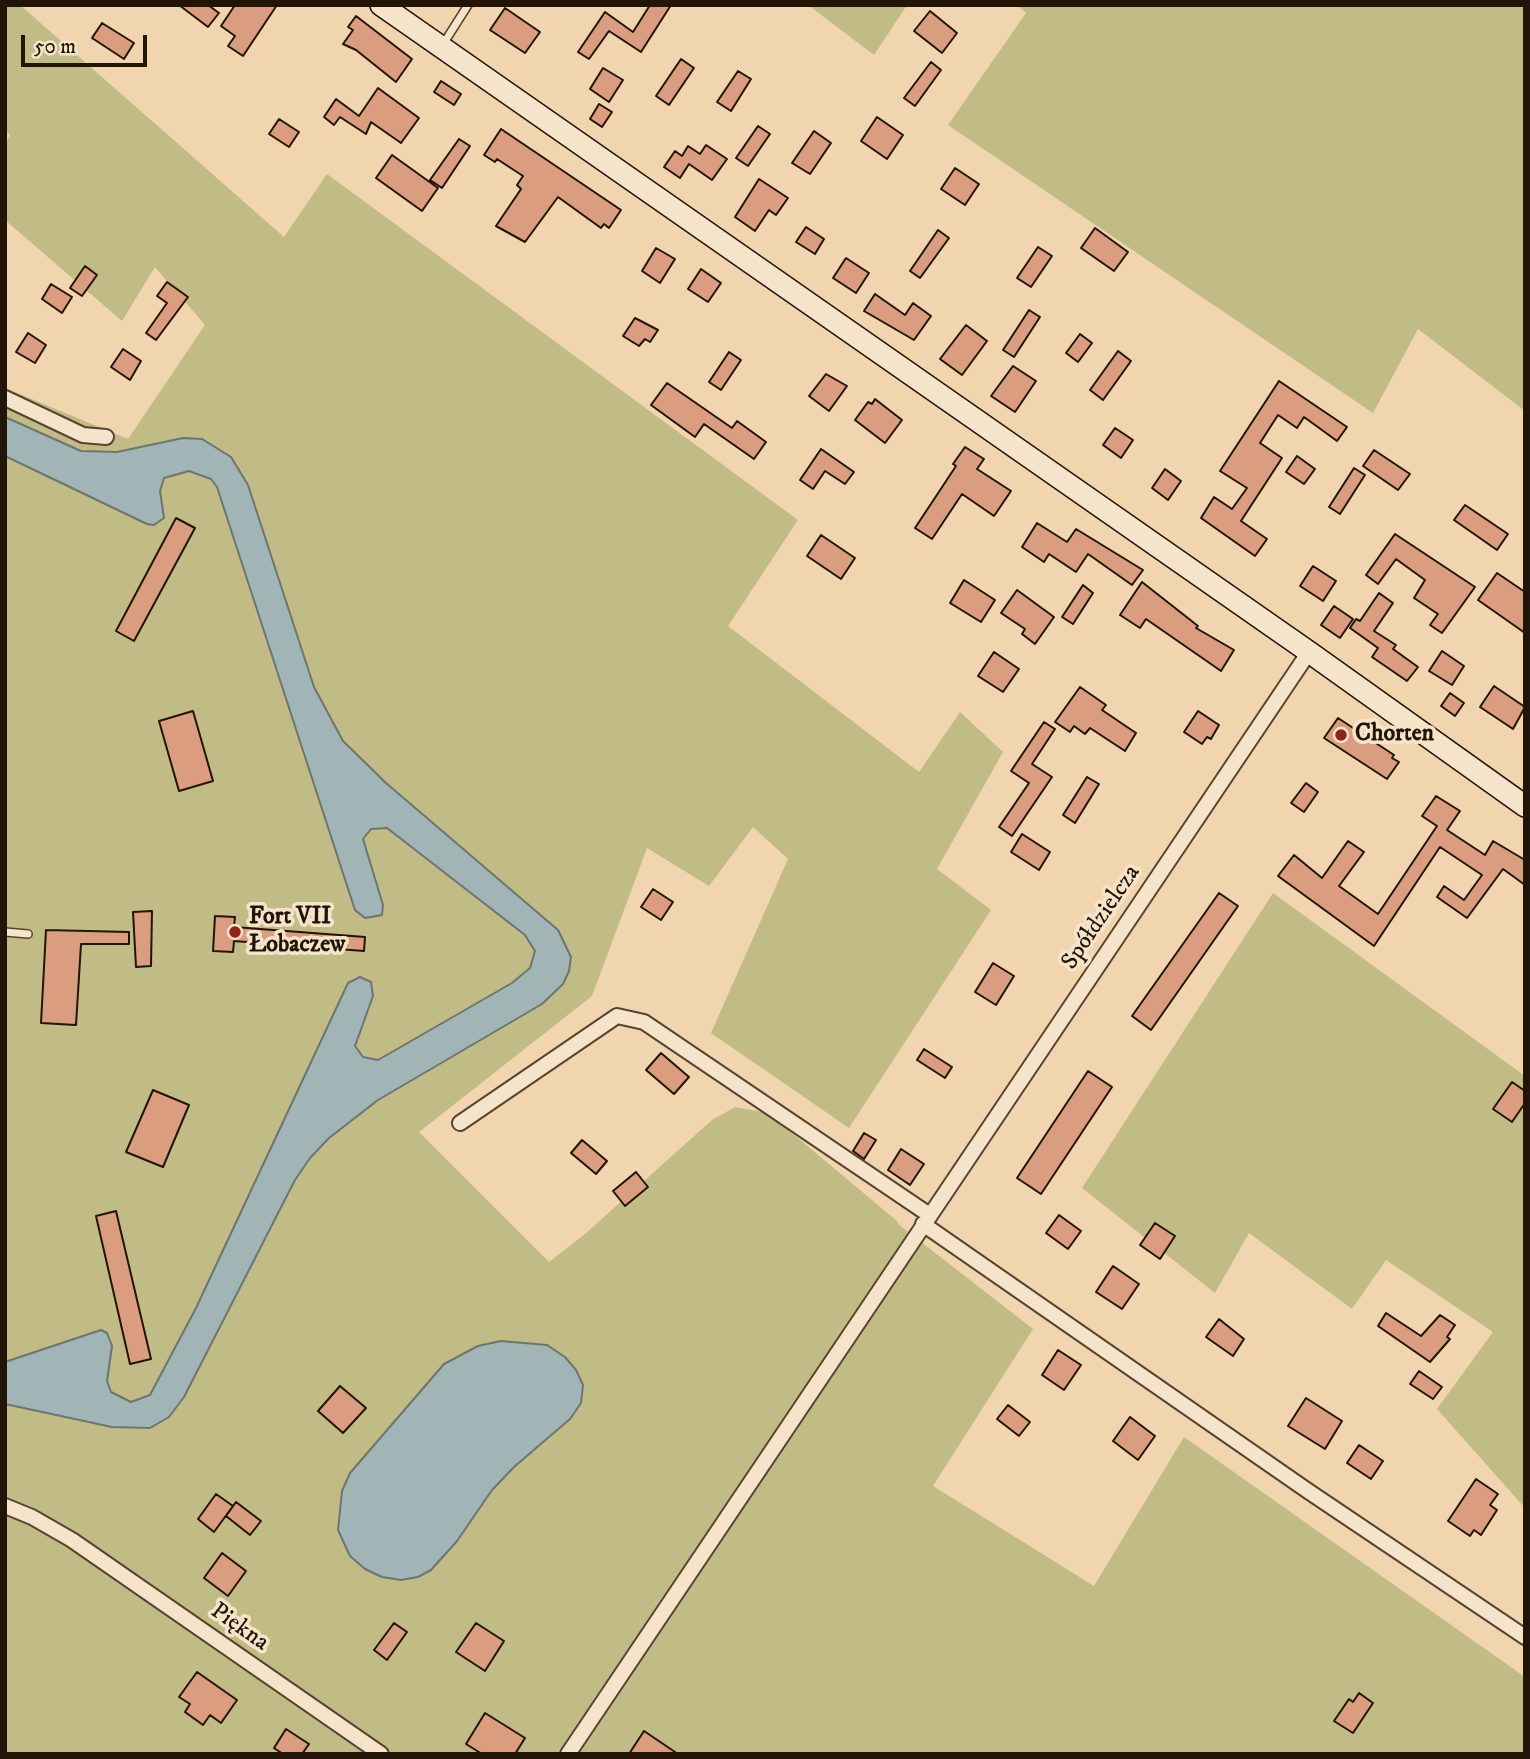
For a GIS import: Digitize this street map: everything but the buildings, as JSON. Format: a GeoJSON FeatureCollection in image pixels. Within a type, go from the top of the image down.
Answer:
{"type":"FeatureCollection","features":[{"type":"Feature","properties":{"kind":"main road"},"geometry":{"type":"LineString","coordinates":[[381,5],[1309,652],[1525,806]]}},
{"type":"Feature","properties":{"kind":"street"},"geometry":{"type":"LineString","coordinates":[[5,398],[83,435],[106,437]]}},
{"type":"Feature","properties":{"kind":"street","name":"Spółdzielcza"},"geometry":{"type":"LineString","coordinates":[[568,1754],[927,1216],[1309,652]]}},
{"type":"Feature","properties":{"kind":"street"},"geometry":{"type":"LineString","coordinates":[[460,1123],[617,1016],[644,1022],[927,1216],[1296,1483],[1525,1637]]}},
{"type":"Feature","properties":{"kind":"street","name":"Piękna"},"geometry":{"type":"LineString","coordinates":[[5,1506],[72,1539],[381,1754]]}},
{"type":"Feature","properties":{"kind":"lane"},"geometry":{"type":"LineString","coordinates":[[442,47],[468,5]]}},
{"type":"Feature","properties":{"kind":"lane"},"geometry":{"type":"LineString","coordinates":[[5,932],[28,934]]}},
{"type":"Feature","properties":{"kind":"shaded area"},"geometry":{"type":"Polygon","coordinates":[[[5,5],[20,5],[284,237],[327,174],[798,520],[728,626],[919,772],[960,712],[1003,752],[937,869],[991,910],[849,1128],[711,1033],[788,859],[753,827],[709,886],[647,848],[592,996],[419,1132],[549,1262],[585,1234],[712,1120],[735,1107],[768,1113],[898,1224],[1033,1329],[933,1486],[1094,1586],[1184,1437],[1525,1677],[1525,1754],[5,1754],[5,388],[128,439],[205,325],[155,267],[122,321],[5,220],[5,144],[10,135],[5,131],[5,5]]]}},
{"type":"Feature","properties":{"kind":"shaded area"},"geometry":{"type":"Polygon","coordinates":[[[808,5],[907,5],[874,55],[808,5]]]}},
{"type":"Feature","properties":{"kind":"shaded area"},"geometry":{"type":"Polygon","coordinates":[[[1017,5],[1525,5],[1525,411],[1418,329],[1373,413],[948,125],[1026,13],[1017,5]]]}},
{"type":"Feature","properties":{"kind":"shaded area"},"geometry":{"type":"Polygon","coordinates":[[[5,417],[81,451],[117,452],[183,438],[202,439],[231,457],[248,485],[314,687],[343,741],[386,783],[558,930],[571,957],[563,984],[542,1004],[378,1100],[329,1138],[310,1158],[295,1180],[184,1397],[169,1417],[150,1428],[112,1427],[5,1404],[5,1362],[101,1330],[107,1333],[112,1346],[107,1381],[111,1392],[131,1402],[150,1395],[196,1308],[348,983],[360,977],[371,982],[373,996],[355,1046],[363,1057],[378,1060],[512,983],[530,968],[535,951],[525,935],[387,828],[371,829],[363,839],[383,905],[382,915],[365,918],[355,910],[217,487],[211,479],[189,471],[164,478],[160,491],[164,518],[154,525],[147,524],[5,456],[5,417]]]}},
{"type":"Feature","properties":{"kind":"shaded area"},"geometry":{"type":"Polygon","coordinates":[[[1273,893],[1525,1076],[1525,1508],[1437,1409],[1493,1332],[1386,1260],[1352,1309],[1249,1233],[1215,1293],[1082,1188],[1273,893]]]}},
{"type":"Feature","properties":{"kind":"shaded area"},"geometry":{"type":"Polygon","coordinates":[[[501,1341],[547,1345],[565,1357],[576,1370],[583,1385],[581,1403],[570,1419],[514,1467],[492,1490],[457,1541],[431,1570],[418,1577],[401,1580],[382,1577],[365,1569],[350,1556],[338,1530],[342,1491],[350,1473],[444,1364],[478,1346],[501,1341]]]}},
{"type":"Feature","properties":{"kind":"place","name":"Chorten"},"geometry":{"type":"Point","coordinates":[1341,735]}},
{"type":"Feature","properties":{"kind":"place","name":"Fort VII Łobaczew"},"geometry":{"type":"Point","coordinates":[235,932]}}]}
